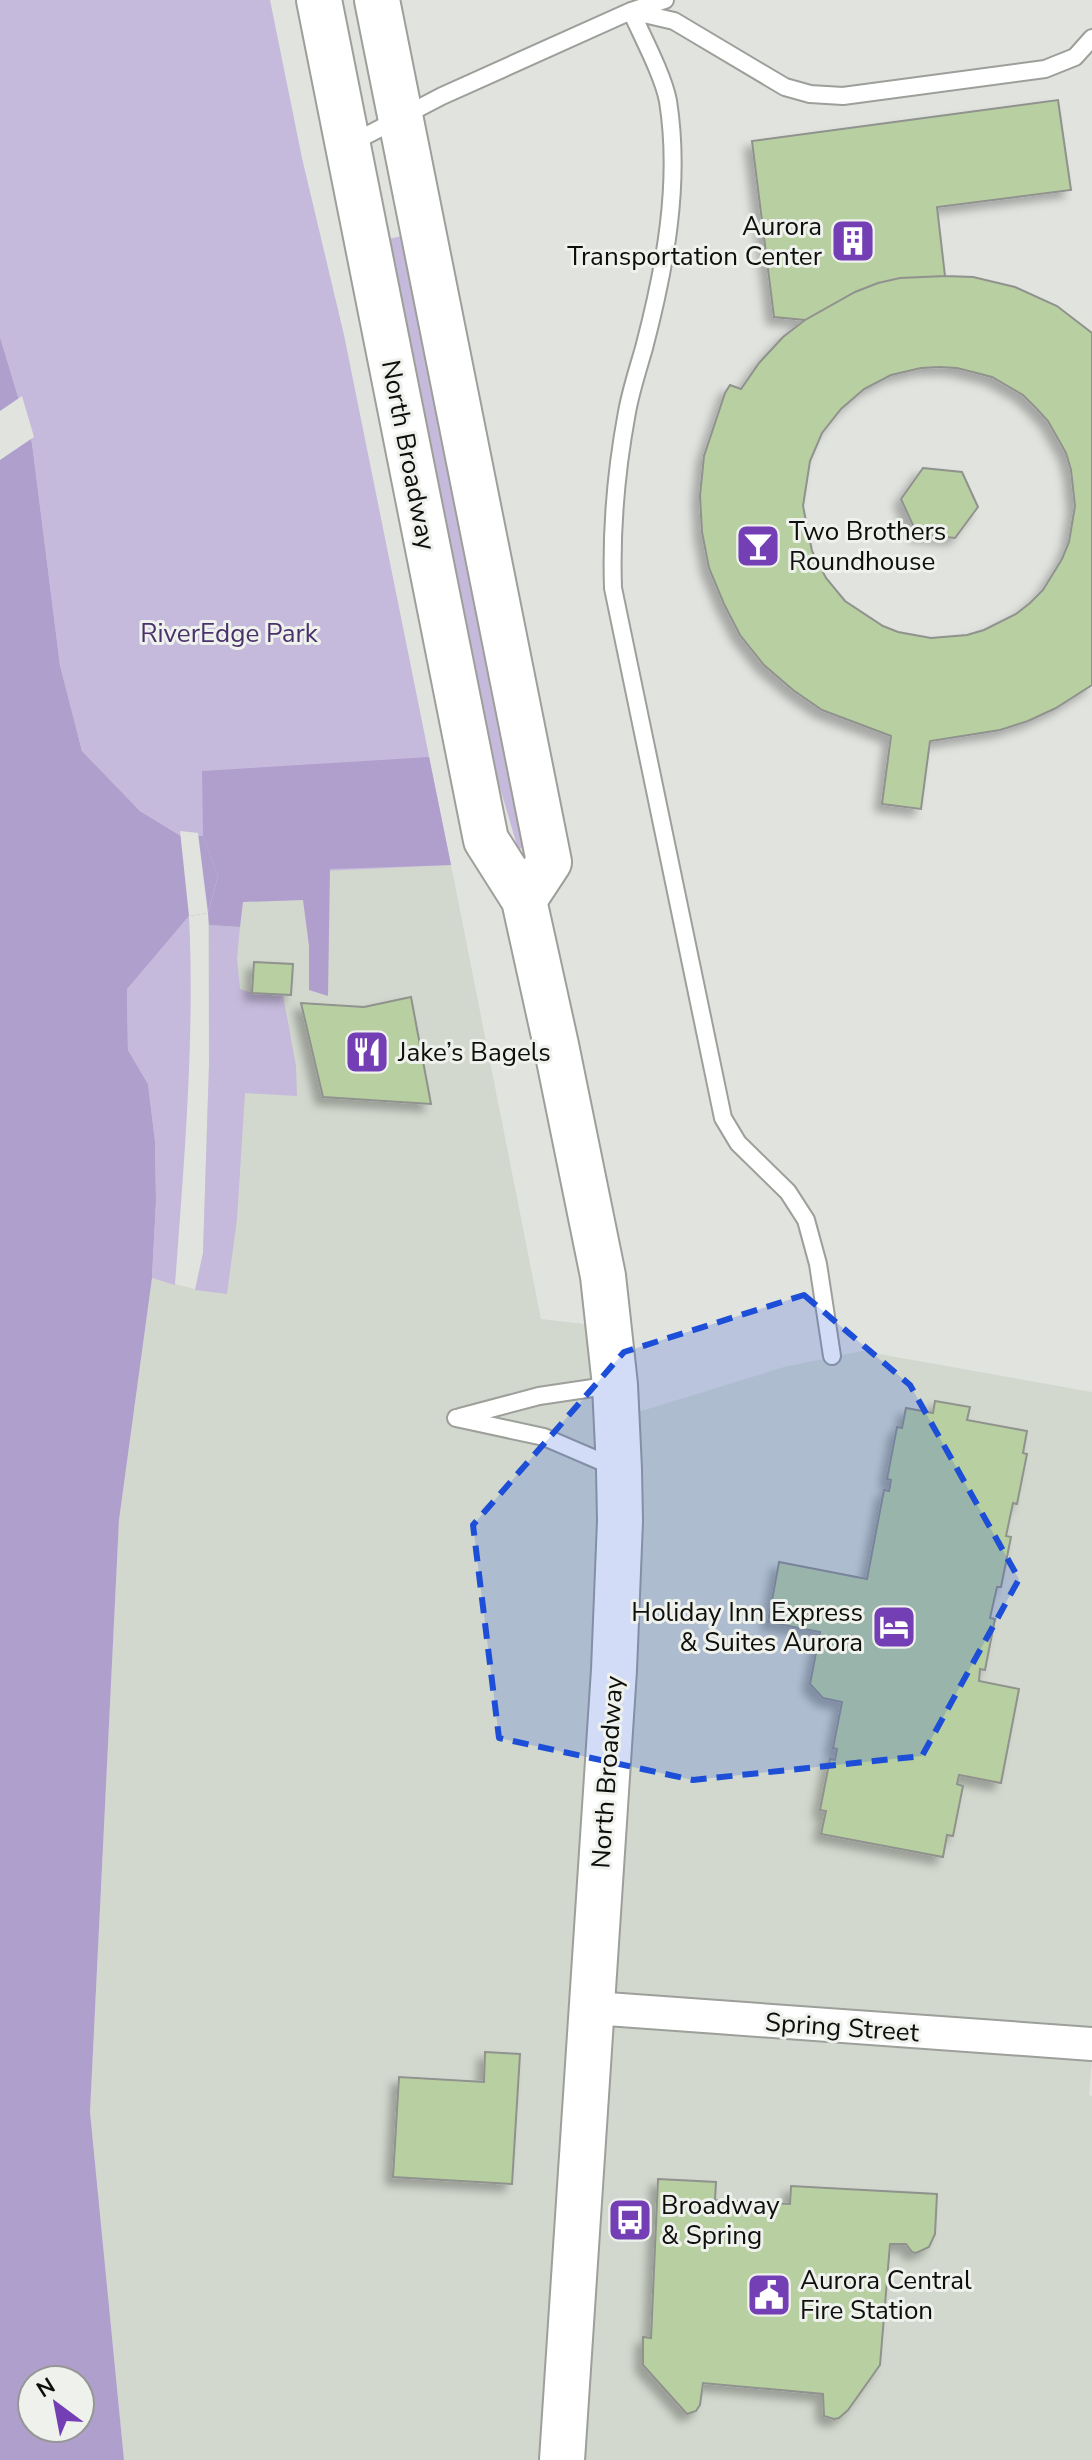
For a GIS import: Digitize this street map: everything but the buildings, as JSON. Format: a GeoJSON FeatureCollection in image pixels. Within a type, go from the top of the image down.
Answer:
{"type":"FeatureCollection","features":[{"type":"Feature","properties":{"kind":"main road","name":"North Broadway"},"geometry":{"type":"LineString","coordinates":[[319,0],[486,840],[524,900],[556,1045],[603,1276],[615,1385],[620,1521],[614,1670],[562,2460]]}},
{"type":"Feature","properties":{"kind":"main road"},"geometry":{"type":"LineString","coordinates":[[377,0],[549,862],[524,900]]}},
{"type":"Feature","properties":{"kind":"street","name":"Spring Street"},"geometry":{"type":"LineString","coordinates":[[593,2008],[1092,2044]]}},
{"type":"Feature","properties":{"kind":"lane"},"geometry":{"type":"LineString","coordinates":[[348,145],[451,92],[631,11],[665,0]]}},
{"type":"Feature","properties":{"kind":"lane"},"geometry":{"type":"LineString","coordinates":[[631,11],[674,21],[785,87],[832,96],[1045,69],[1075,57],[1092,38]]}},
{"type":"Feature","properties":{"kind":"lane"},"geometry":{"type":"LineString","coordinates":[[631,11],[667,97],[674,160],[671,211],[662,264],[627,410],[617,475],[611,533],[613,588],[723,1118],[738,1143],[788,1192],[806,1220],[818,1264],[832,1356]]}},
{"type":"Feature","properties":{"kind":"lane"},"geometry":{"type":"LineString","coordinates":[[615,1385],[539,1396],[456,1418],[544,1437],[619,1469]]}},
{"type":"Feature","properties":{"kind":"highlighted area"},"geometry":{"type":"Polygon","coordinates":[[[804,1295],[910,1385],[1019,1579],[922,1756],[693,1780],[499,1738],[473,1525],[624,1352],[804,1295]]]}},
{"type":"Feature","properties":{"kind":"shaded area"},"geometry":{"type":"Polygon","coordinates":[[[0,337],[32,443],[60,665],[82,751],[140,811],[181,836],[203,836],[218,876],[208,913],[189,916],[127,989],[128,1050],[148,1084],[155,1141],[156,1201],[152,1278],[119,1520],[90,2112],[124,2460],[0,2460],[0,337]]]}},
{"type":"Feature","properties":{"kind":"shaded area"},"geometry":{"type":"Polygon","coordinates":[[[429,757],[451,865],[330,869],[328,996],[309,990],[309,946],[303,900],[243,902],[240,927],[209,925],[208,913],[218,876],[203,836],[202,771],[429,757]]]}},
{"type":"Feature","properties":{"kind":"shaded area"},"geometry":{"type":"Polygon","coordinates":[[[451,865],[541,1319],[602,1326],[615,1419],[784,1367],[862,1351],[1092,1392],[1092,2060],[1089,2095],[1092,2096],[1092,2460],[124,2460],[90,2112],[119,1520],[152,1278],[195,1289],[203,1253],[209,1064],[208,913],[330,869],[451,865]]]}},
{"type":"Feature","properties":{"kind":"green space","name":"RiverEdge Park"},"geometry":{"type":"Polygon","coordinates":[[[0,0],[270,0],[302,158],[344,335],[451,865],[218,876],[203,837],[181,836],[140,811],[82,751],[60,665],[32,443],[0,337],[0,0]]]}},
{"type":"Feature","properties":{"kind":"green space"},"geometry":{"type":"Polygon","coordinates":[[[402,236],[523,848],[518,849],[486,740],[388,239],[402,236]]]}},
{"type":"Feature","properties":{"kind":"green space"},"geometry":{"type":"Polygon","coordinates":[[[189,916],[190,1054],[175,1285],[152,1278],[155,1141],[148,1084],[128,1050],[127,988],[189,916]]]}},
{"type":"Feature","properties":{"kind":"green space"},"geometry":{"type":"Polygon","coordinates":[[[209,925],[240,927],[237,959],[240,989],[283,995],[296,1066],[297,1096],[245,1093],[237,1219],[227,1294],[195,1290],[203,1253],[209,1064],[209,925]]]}},
{"type":"Feature","properties":{"kind":"pier"},"geometry":{"type":"Polygon","coordinates":[[[22,396],[34,437],[0,460],[0,411],[22,396]]]}},
{"type":"Feature","properties":{"kind":"pier"},"geometry":{"type":"Polygon","coordinates":[[[180,831],[198,833],[208,913],[189,916],[180,831]]]}},
{"type":"Feature","properties":{"kind":"place","name":"Aurora Transportation Center"},"geometry":{"type":"Point","coordinates":[853,241]}},
{"type":"Feature","properties":{"kind":"place","name":"Two Brothers Roundhouse"},"geometry":{"type":"Point","coordinates":[758,546]}},
{"type":"Feature","properties":{"kind":"place","name":"Jake’s Bagels"},"geometry":{"type":"Point","coordinates":[367,1052]}},
{"type":"Feature","properties":{"kind":"place","name":"Holiday Inn Express & Suites Aurora"},"geometry":{"type":"Point","coordinates":[894,1627]}},
{"type":"Feature","properties":{"kind":"place","name":"Broadway & Spring"},"geometry":{"type":"Point","coordinates":[630,2220]}},
{"type":"Feature","properties":{"kind":"place","name":"Aurora Central Fire Station"},"geometry":{"type":"Point","coordinates":[769,2295]}}]}
